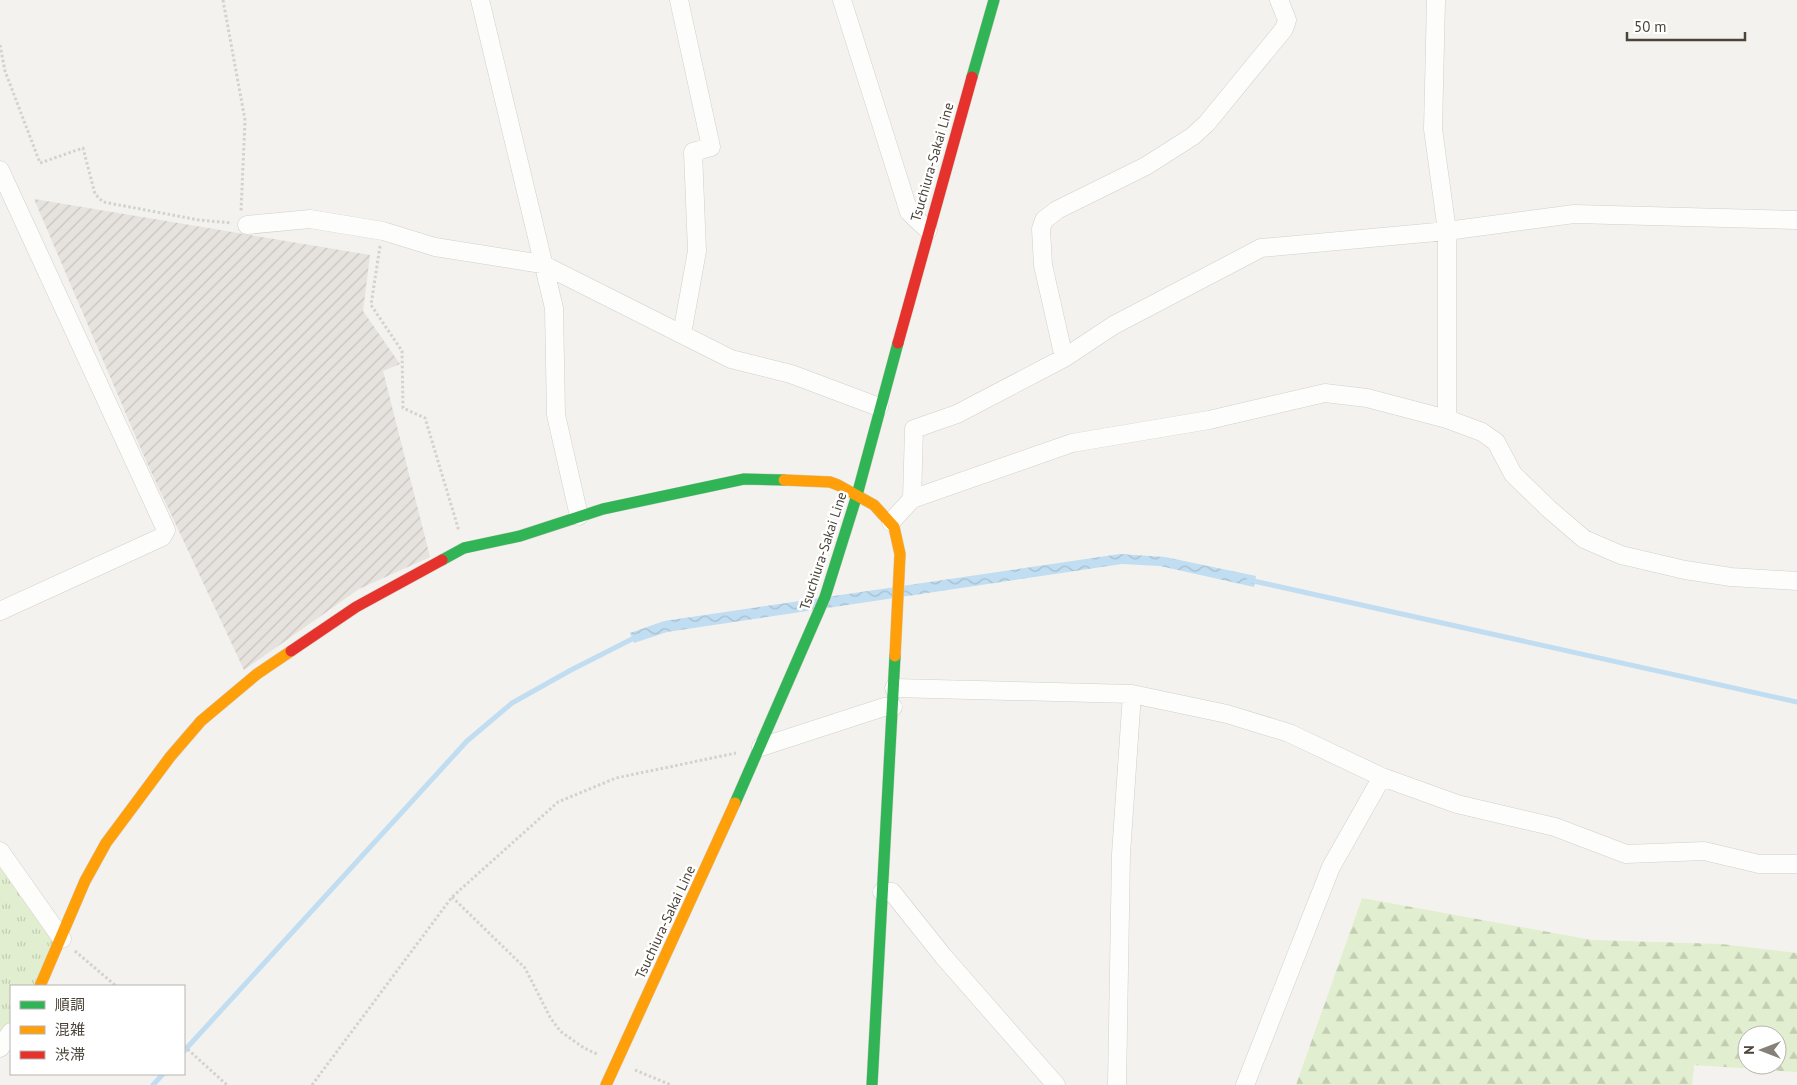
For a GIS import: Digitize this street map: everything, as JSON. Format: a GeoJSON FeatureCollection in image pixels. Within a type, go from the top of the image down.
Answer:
{"type":"FeatureCollection","features":[{"type":"Feature","properties":{"kind":"street"},"geometry":{"type":"LineString","coordinates":[[480,0],[554,308],[556,415],[578,516]]}},
{"type":"Feature","properties":{"kind":"street"},"geometry":{"type":"LineString","coordinates":[[679,0],[711,147],[693,152],[697,251],[682,334]]}},
{"type":"Feature","properties":{"kind":"street"},"geometry":{"type":"LineString","coordinates":[[842,0],[909,212],[928,230]]}},
{"type":"Feature","properties":{"kind":"street","name":"Tsuchiura-Sakai Line"},"geometry":{"type":"LineString","coordinates":[[606,1085],[761,747],[818,614],[857,495],[879,407],[994,0]]}},
{"type":"Feature","properties":{"kind":"street"},"geometry":{"type":"LineString","coordinates":[[1064,358],[1043,265],[1042,229],[1044,220],[1057,210],[1146,166],[1193,136],[1207,123],[1284,29],[1287,20],[1279,0]]}},
{"type":"Feature","properties":{"kind":"street"},"geometry":{"type":"LineString","coordinates":[[1436,0],[1433,129],[1447,231],[1448,419]]}},
{"type":"Feature","properties":{"kind":"street"},"geometry":{"type":"LineString","coordinates":[[0,170],[166,530],[162,537],[0,611]]}},
{"type":"Feature","properties":{"kind":"street"},"geometry":{"type":"LineString","coordinates":[[912,499],[914,429],[957,414],[1064,358],[1114,325],[1261,248],[1447,231],[1574,214],[1797,220]]}},
{"type":"Feature","properties":{"kind":"street"},"geometry":{"type":"LineString","coordinates":[[244,225],[310,219],[383,231],[435,247],[542,264],[731,360],[791,374],[879,407]]}},
{"type":"Feature","properties":{"kind":"street"},"geometry":{"type":"LineString","coordinates":[[891,522],[912,499],[1072,443],[1209,420],[1325,393],[1366,398],[1448,419],[1482,432],[1496,442],[1513,474],[1549,509],[1584,538],[1621,555],[1685,570],[1731,577],[1797,581]]}},
{"type":"Feature","properties":{"kind":"street"},"geometry":{"type":"LineString","coordinates":[[40,985],[62,939],[85,881],[106,843],[139,796],[201,721],[257,674],[301,642],[356,607],[464,548],[520,536],[578,516],[744,479],[830,482],[857,495],[891,522],[897,535],[900,554],[872,1085]]}},
{"type":"Feature","properties":{"kind":"street"},"geometry":{"type":"LineString","coordinates":[[894,688],[1132,694],[1227,714],[1289,733],[1382,777],[1457,804],[1554,827],[1626,854],[1704,852],[1759,864],[1797,864]]}},
{"type":"Feature","properties":{"kind":"street"},"geometry":{"type":"LineString","coordinates":[[1117,1085],[1121,854],[1132,694]]}},
{"type":"Feature","properties":{"kind":"street"},"geometry":{"type":"LineString","coordinates":[[761,747],[884,707],[893,707]]}},
{"type":"Feature","properties":{"kind":"street"},"geometry":{"type":"LineString","coordinates":[[1245,1085],[1331,867],[1382,777]]}},
{"type":"Feature","properties":{"kind":"street"},"geometry":{"type":"LineString","coordinates":[[0,851],[62,939]]}},
{"type":"Feature","properties":{"kind":"street"},"geometry":{"type":"LineString","coordinates":[[882,892],[892,892],[943,956],[1056,1085]]}},
{"type":"Feature","properties":{"kind":"street"},"geometry":{"type":"LineString","coordinates":[[0,1048],[10,1033]]}},
{"type":"Feature","properties":{"kind":"path"},"geometry":{"type":"LineString","coordinates":[[0,45],[5,71],[40,163],[83,148],[95,194],[103,202],[199,220],[244,225],[245,120],[223,0]]}},
{"type":"Feature","properties":{"kind":"path"},"geometry":{"type":"LineString","coordinates":[[383,231],[371,305],[402,351],[402,408],[425,418],[464,548]]}},
{"type":"Feature","properties":{"kind":"path"},"geometry":{"type":"LineString","coordinates":[[312,1085],[452,897],[558,802],[616,778],[761,747]]}},
{"type":"Feature","properties":{"kind":"path"},"geometry":{"type":"LineString","coordinates":[[452,897],[525,968],[550,1017],[560,1031],[584,1048],[672,1085]]}},
{"type":"Feature","properties":{"kind":"path"},"geometry":{"type":"LineString","coordinates":[[62,939],[115,985]]}},
{"type":"Feature","properties":{"kind":"path"},"geometry":{"type":"LineString","coordinates":[[185,1047],[227,1085]]}},
{"type":"Feature","properties":{"kind":"shaded area"},"geometry":{"type":"Polygon","coordinates":[[[34,199],[370,255],[363,311],[400,364],[383,371],[430,557],[359,589],[244,670],[147,463],[34,199]]]}},
{"type":"Feature","properties":{"kind":"green space"},"geometry":{"type":"Polygon","coordinates":[[[0,851],[62,939],[40,985],[10,985],[10,1033],[0,1048],[0,851]]]}},
{"type":"Feature","properties":{"kind":"green space"},"geometry":{"type":"Polygon","coordinates":[[[1362,898],[1592,940],[1721,944],[1797,953],[1797,1072],[1787,1071],[1787,1025],[1737,1025],[1737,1068],[1694,1065],[1692,1085],[1296,1085],[1362,898]]]}},
{"type":"Feature","properties":{"kind":"water"},"geometry":{"type":"Polygon","coordinates":[[[1120,554],[1165,557],[1256,576],[1254,587],[1160,566],[1122,564],[667,632],[634,643],[630,633],[664,621],[1120,554]]]}},
{"type":"Feature","properties":{"kind":"waterway"},"geometry":{"type":"LineString","coordinates":[[1249,580],[1797,702]]}},
{"type":"Feature","properties":{"kind":"waterway"},"geometry":{"type":"LineString","coordinates":[[185,1050],[467,741],[512,703],[638,636]]}},
{"type":"Feature","properties":{"kind":"waterway"},"geometry":{"type":"LineString","coordinates":[[153,1085],[162,1075]]}},
{"type":"Feature","properties":{"kind":"traffic: fast"},"geometry":{"type":"LineString","coordinates":[[972,77],[994,0]]}},
{"type":"Feature","properties":{"kind":"traffic: fast"},"geometry":{"type":"LineString","coordinates":[[735,803],[825,597],[857,495],[898,343]]}},
{"type":"Feature","properties":{"kind":"traffic: fast"},"geometry":{"type":"LineString","coordinates":[[442,560],[464,548],[520,536],[603,509],[744,479],[784,480]]}},
{"type":"Feature","properties":{"kind":"traffic: fast"},"geometry":{"type":"LineString","coordinates":[[872,1085],[895,656]]}},
{"type":"Feature","properties":{"kind":"traffic: slow"},"geometry":{"type":"LineString","coordinates":[[784,480],[830,482],[838,485],[874,505],[894,527],[900,554],[895,656]]}},
{"type":"Feature","properties":{"kind":"traffic: slow"},"geometry":{"type":"LineString","coordinates":[[40,985],[85,881],[106,843],[170,757],[201,721],[257,674],[291,651]]}},
{"type":"Feature","properties":{"kind":"traffic: slow"},"geometry":{"type":"LineString","coordinates":[[606,1085],[735,803]]}},
{"type":"Feature","properties":{"kind":"traffic: jam"},"geometry":{"type":"LineString","coordinates":[[898,343],[972,77]]}},
{"type":"Feature","properties":{"kind":"traffic: jam"},"geometry":{"type":"LineString","coordinates":[[291,651],[356,607],[442,560]]}}]}
